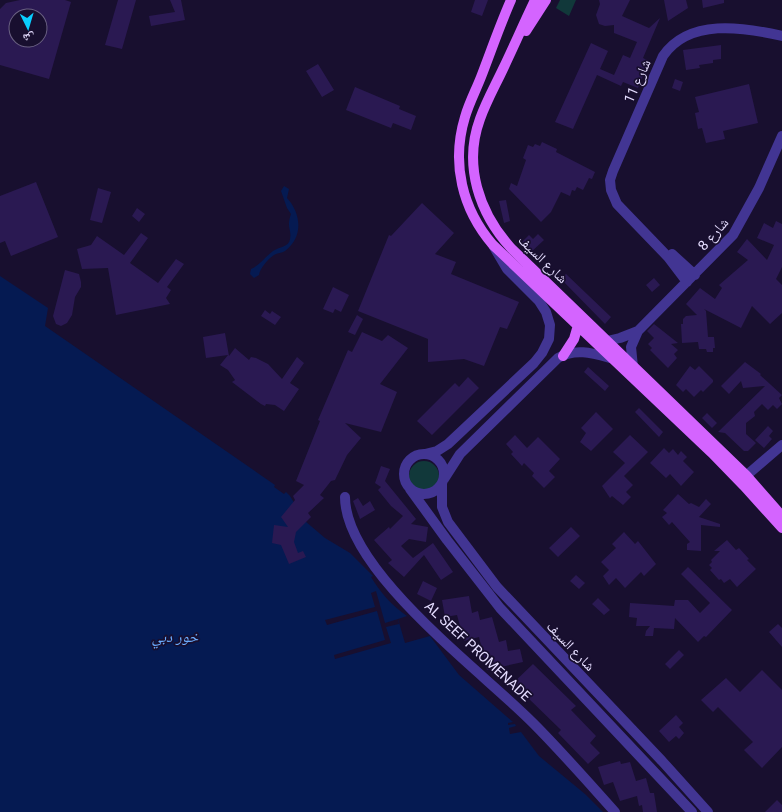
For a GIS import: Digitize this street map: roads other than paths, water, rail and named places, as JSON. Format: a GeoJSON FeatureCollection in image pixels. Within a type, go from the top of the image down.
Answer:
{"type":"FeatureCollection","features":[{"type":"Feature","properties":{"kind":"main road"},"geometry":{"type":"LineString","coordinates":[[499,28],[506,0]]}},
{"type":"Feature","properties":{"kind":"main road","name":"شارع السيف"},"geometry":{"type":"LineString","coordinates":[[511,0],[465,116],[459,144],[459,172],[463,194],[474,221],[493,245],[610,358],[745,480]]}},
{"type":"Feature","properties":{"kind":"main road","name":"شارع السيف"},"geometry":{"type":"LineString","coordinates":[[535,0],[486,104],[476,131],[473,162],[477,189],[486,214],[502,238],[745,480],[782,528]]}},
{"type":"Feature","properties":{"kind":"main road"},"geometry":{"type":"LineString","coordinates":[[508,58],[546,0]]}},
{"type":"Feature","properties":{"kind":"main road"},"geometry":{"type":"LineString","coordinates":[[563,356],[574,339],[578,326],[577,312]]}},
{"type":"Feature","properties":{"kind":"main road"},"geometry":{"type":"LineString","coordinates":[[745,480],[782,516]]}},
{"type":"Feature","properties":{"kind":"street","name":"شارع 11"},"geometry":{"type":"LineString","coordinates":[[688,282],[675,265],[617,204],[610,190],[610,180],[663,56],[669,48],[683,36],[719,29],[749,28],[782,36]]}},
{"type":"Feature","properties":{"kind":"street","name":"شارع 8"},"geometry":{"type":"LineString","coordinates":[[633,367],[631,347],[638,331],[688,282],[736,231],[759,188],[782,136]]}},
{"type":"Feature","properties":{"kind":"street","name":"شارع 11"},"geometry":{"type":"LineString","coordinates":[[641,229],[658,241],[695,274]]}},
{"type":"Feature","properties":{"kind":"street","name":"شارع السيف"},"geometry":{"type":"LineString","coordinates":[[493,245],[507,268],[539,302],[546,312],[550,325],[549,339],[542,353],[513,385],[448,444],[437,451],[414,457],[406,465],[404,475],[410,489],[446,540],[500,608],[692,812]]}},
{"type":"Feature","properties":{"kind":"street","name":"شارع 8"},"geometry":{"type":"LineString","coordinates":[[607,341],[638,331]]}},
{"type":"Feature","properties":{"kind":"street"},"geometry":{"type":"LineString","coordinates":[[410,489],[420,494],[430,493],[439,488],[460,454],[554,362],[563,356],[583,352],[610,358]]}},
{"type":"Feature","properties":{"kind":"street"},"geometry":{"type":"LineString","coordinates":[[745,480],[768,462],[782,445]]}},
{"type":"Feature","properties":{"kind":"street","name":"شارع السيف"},"geometry":{"type":"LineString","coordinates":[[425,454],[439,460],[444,469],[441,499],[445,515],[497,587],[662,760],[708,812]]}},
{"type":"Feature","properties":{"kind":"street","name":"AL SEEF PROMENADE"},"geometry":{"type":"LineString","coordinates":[[345,498],[346,514],[356,538],[387,583],[442,641],[533,723],[615,812]]}},
{"type":"Feature","properties":{"kind":"water"},"geometry":{"type":"Polygon","coordinates":[[[284,186],[289,189],[287,198],[292,204],[298,218],[298,232],[291,245],[285,251],[275,254],[269,259],[259,275],[254,278],[250,274],[251,269],[273,251],[288,244],[289,242],[289,222],[291,214],[287,208],[281,191],[284,186]]]}},
{"type":"Feature","properties":{"kind":"water","name":"خور دبي"},"geometry":{"type":"Polygon","coordinates":[[[0,276],[48,308],[45,326],[275,485],[274,487],[284,494],[286,492],[305,521],[325,538],[350,553],[373,576],[371,577],[378,588],[396,608],[407,616],[398,619],[405,643],[430,636],[459,675],[513,722],[508,723],[508,725],[515,724],[516,726],[509,728],[510,734],[521,732],[539,756],[585,794],[603,812],[0,812],[0,276]]]}}]}
